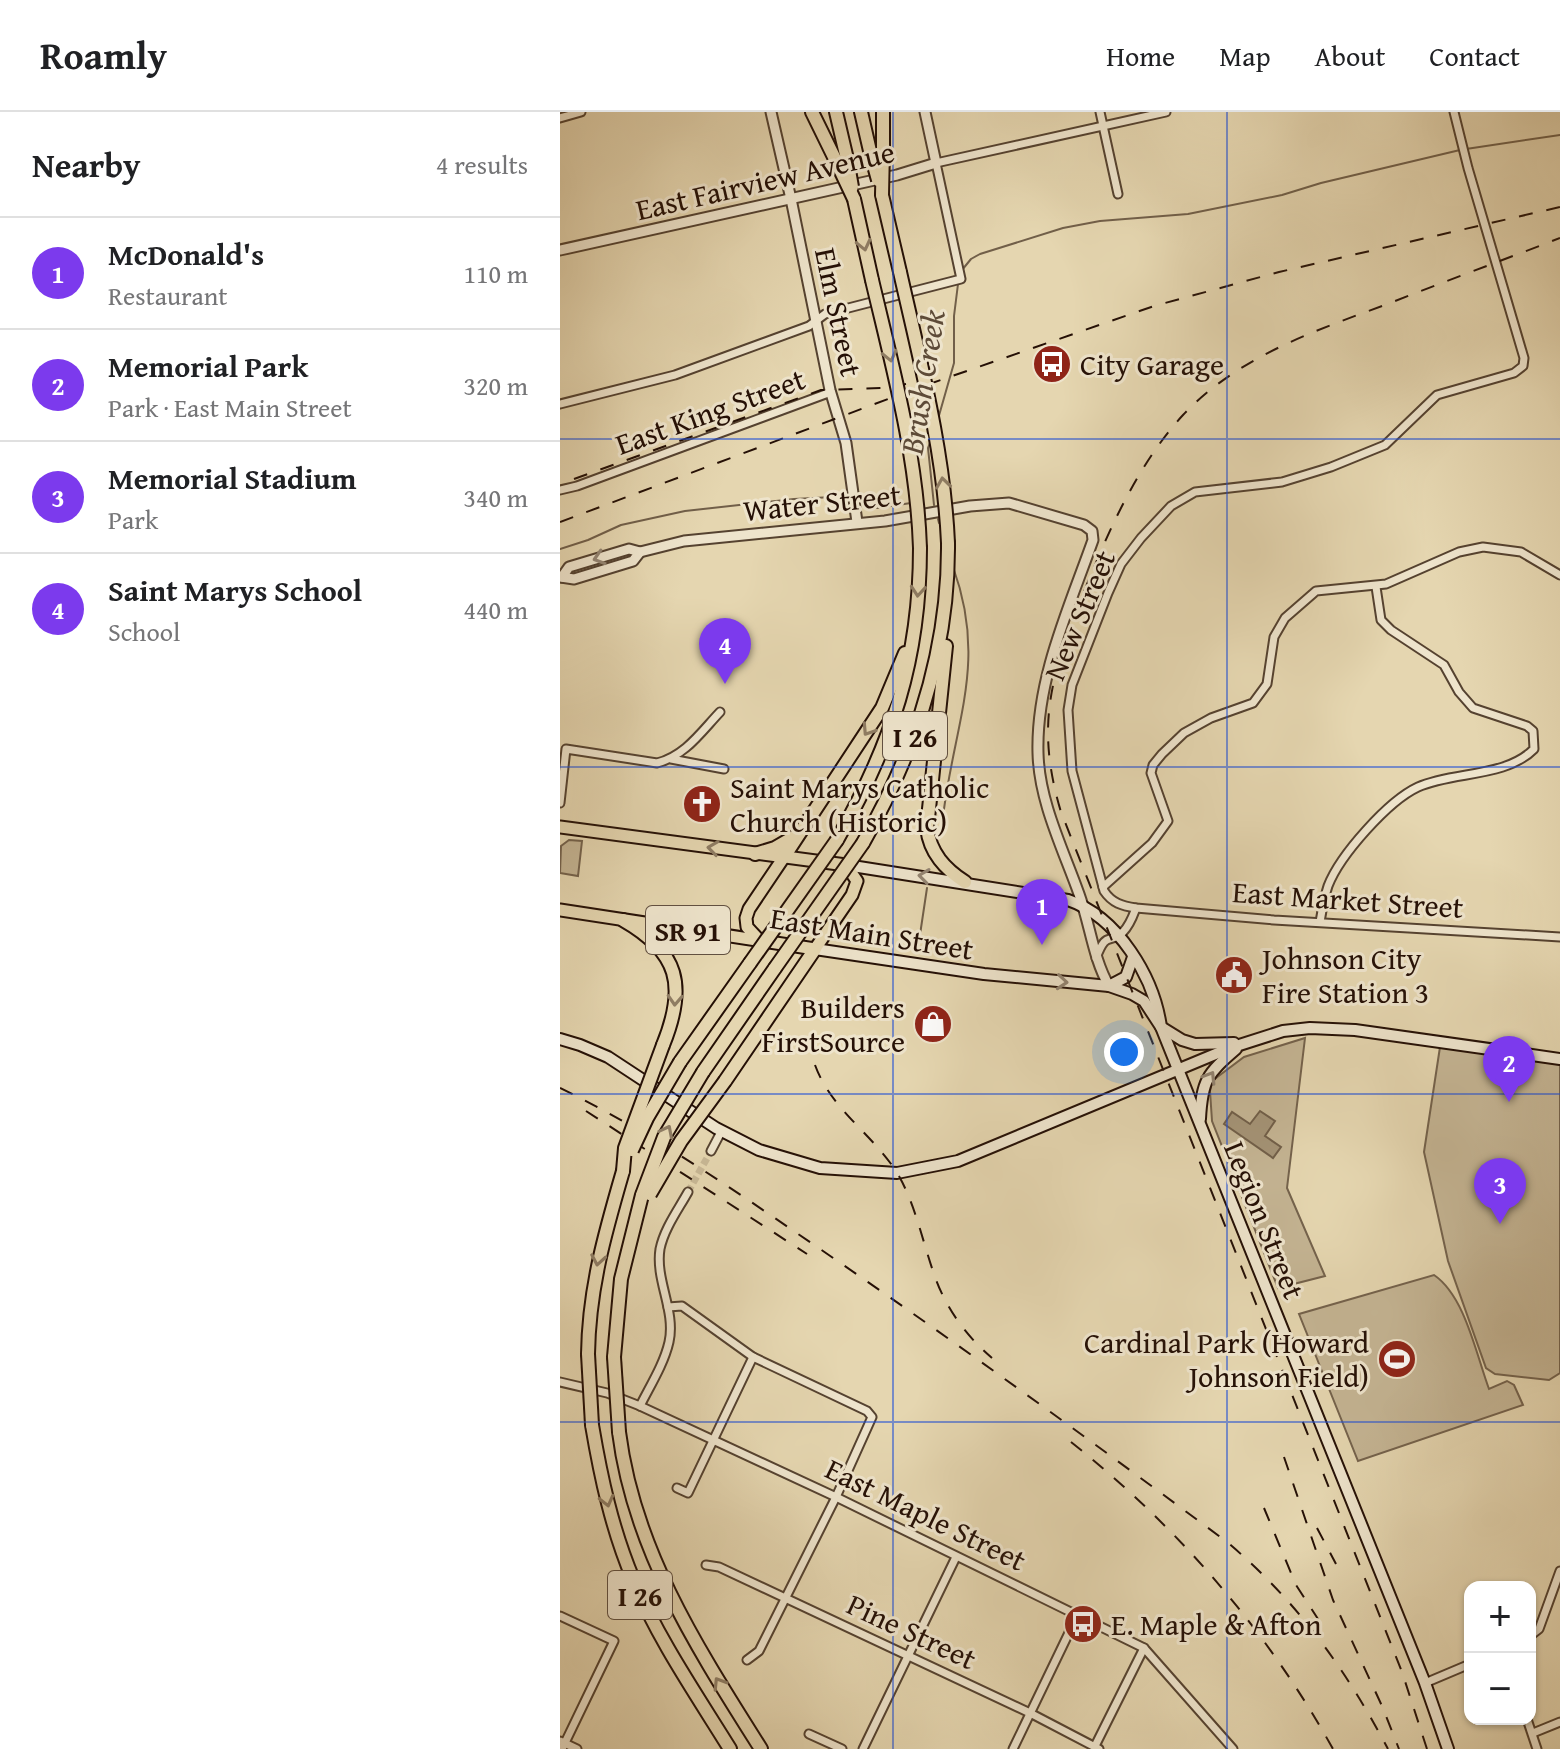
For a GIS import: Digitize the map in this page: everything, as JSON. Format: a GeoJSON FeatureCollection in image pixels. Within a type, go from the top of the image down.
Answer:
{"type":"FeatureCollection","features":[{"type":"Feature","properties":{"kind":"highway"},"geometry":{"type":"LineString","coordinates":[[812,112],[842,160]]}},
{"type":"Feature","properties":{"kind":"highway","name":"I 26"},"geometry":{"type":"LineString","coordinates":[[730,1749],[672,1656],[633,1579],[609,1511],[592,1425],[588,1354],[591,1302],[596,1270],[623,1171],[647,1118],[680,1062],[837,840],[869,782],[894,722],[910,660],[919,584],[916,488],[910,445],[842,160],[836,112]]}},
{"type":"Feature","properties":{"kind":"highway"},"geometry":{"type":"LineString","coordinates":[[861,112],[876,150]]}},
{"type":"Feature","properties":{"kind":"highway"},"geometry":{"type":"LineString","coordinates":[[876,150],[883,112]]}},
{"type":"Feature","properties":{"kind":"highway","name":"I 26"},"geometry":{"type":"LineString","coordinates":[[761,1749],[697,1648],[664,1585],[637,1516],[619,1432],[614,1357],[618,1301],[633,1227],[664,1137],[703,1072],[863,843],[898,777],[932,681],[945,620],[948,543],[944,488],[933,423],[883,200],[876,150]]}},
{"type":"Feature","properties":{"kind":"highway"},"geometry":{"type":"LineString","coordinates":[[945,620],[947,640],[927,828],[938,859],[965,882]]}},
{"type":"Feature","properties":{"kind":"highway"},"geometry":{"type":"LineString","coordinates":[[784,857],[882,708],[912,635]]}},
{"type":"Feature","properties":{"kind":"highway"},"geometry":{"type":"LineString","coordinates":[[755,854],[784,844],[800,833]]}},
{"type":"Feature","properties":{"kind":"highway"},"geometry":{"type":"LineString","coordinates":[[623,920],[654,939],[671,966],[676,989],[676,1001],[663,1045],[625,1148],[623,1171]]}},
{"type":"Feature","properties":{"kind":"highway"},"geometry":{"type":"LineString","coordinates":[[646,1194],[815,949]]}},
{"type":"Feature","properties":{"kind":"main road","name":"SR 91"},"geometry":{"type":"LineString","coordinates":[[560,827],[965,882],[1068,900],[1083,906]]}},
{"type":"Feature","properties":{"kind":"main road"},"geometry":{"type":"LineString","coordinates":[[759,940],[747,927],[747,913],[784,857]]}},
{"type":"Feature","properties":{"kind":"main road"},"geometry":{"type":"LineString","coordinates":[[815,949],[856,889],[855,876],[846,865]]}},
{"type":"Feature","properties":{"kind":"main road","name":"Legion Street"},"geometry":{"type":"LineString","coordinates":[[1083,906],[1101,917],[1119,935],[1158,1006],[1161,1027],[1425,1683],[1448,1749]]}},
{"type":"Feature","properties":{"kind":"main road","name":"East Main Street"},"geometry":{"type":"LineString","coordinates":[[560,910],[984,974],[1109,986],[1144,1001],[1161,1027]]}},
{"type":"Feature","properties":{"kind":"main road"},"geometry":{"type":"LineString","coordinates":[[1109,986],[1126,977],[1133,957]]}},
{"type":"Feature","properties":{"kind":"main road"},"geometry":{"type":"LineString","coordinates":[[1161,1027],[1189,1043],[1244,1043]]}},
{"type":"Feature","properties":{"kind":"main road"},"geometry":{"type":"LineString","coordinates":[[560,1039],[612,1059],[721,1132],[759,1150],[807,1165],[905,1173],[958,1161],[1178,1069],[1283,1031],[1340,1030],[1560,1059]]}},
{"type":"Feature","properties":{"kind":"main road"},"geometry":{"type":"LineString","coordinates":[[1200,1124],[1201,1095],[1206,1077],[1244,1043]]}},
{"type":"Feature","properties":{"kind":"street"},"geometry":{"type":"LineString","coordinates":[[560,118],[581,112]]}},
{"type":"Feature","properties":{"kind":"street","name":"Elm Street"},"geometry":{"type":"LineString","coordinates":[[771,112],[831,392],[846,443],[857,517]]}},
{"type":"Feature","properties":{"kind":"street"},"geometry":{"type":"LineString","coordinates":[[560,404],[675,375],[809,326],[817,319],[871,301],[961,279],[925,112]]}},
{"type":"Feature","properties":{"kind":"street"},"geometry":{"type":"LineString","coordinates":[[1100,112],[1118,194]]}},
{"type":"Feature","properties":{"kind":"street","name":"East Fairview Avenue"},"geometry":{"type":"LineString","coordinates":[[560,250],[1166,112]]}},
{"type":"Feature","properties":{"kind":"street","name":"New Street"},"geometry":{"type":"LineString","coordinates":[[1103,887],[1072,771],[1068,710],[1072,685],[1108,593],[1121,564],[1141,538],[1171,506],[1195,492],[1282,482],[1331,467],[1385,445],[1437,395],[1514,373],[1523,366],[1524,358],[1454,112]]}},
{"type":"Feature","properties":{"kind":"street","name":"East King Street"},"geometry":{"type":"LineString","coordinates":[[560,490],[831,392]]}},
{"type":"Feature","properties":{"kind":"street","name":"Water Street"},"geometry":{"type":"LineString","coordinates":[[561,577],[569,567],[629,549],[640,552],[684,541],[857,517],[913,517],[970,506],[1009,503],[1084,525],[1092,531],[1093,540],[1051,662],[1041,713],[1038,753],[1044,795],[1083,906]]}},
{"type":"Feature","properties":{"kind":"street"},"geometry":{"type":"LineString","coordinates":[[1096,958],[1102,943],[1126,929],[1134,908],[1109,898],[1103,887],[1152,843],[1168,821],[1151,773],[1153,765],[1184,733],[1211,718],[1253,703],[1267,684],[1274,637],[1285,618],[1316,591],[1352,586],[1376,587],[1459,552],[1483,547],[1521,552],[1560,575]]}},
{"type":"Feature","properties":{"kind":"street"},"geometry":{"type":"LineString","coordinates":[[1320,922],[1328,886],[1336,871],[1354,845],[1403,798],[1419,787],[1527,757],[1534,749],[1533,731],[1527,726],[1473,708],[1459,692],[1444,665],[1381,620],[1376,587]]}},
{"type":"Feature","properties":{"kind":"street"},"geometry":{"type":"LineString","coordinates":[[560,803],[566,749],[647,763],[671,759],[682,753],[720,712]]}},
{"type":"Feature","properties":{"kind":"street"},"geometry":{"type":"LineString","coordinates":[[671,759],[724,769]]}},
{"type":"Feature","properties":{"kind":"street"},"geometry":{"type":"LineString","coordinates":[[1083,906],[1096,958],[1109,986]]}},
{"type":"Feature","properties":{"kind":"street","name":"East Market Street"},"geometry":{"type":"LineString","coordinates":[[1134,908],[1560,937]]}},
{"type":"Feature","properties":{"kind":"street"},"geometry":{"type":"LineString","coordinates":[[711,1151],[721,1132]]}},
{"type":"Feature","properties":{"kind":"street"},"geometry":{"type":"LineString","coordinates":[[640,1406],[669,1342],[660,1249],[688,1192]]}},
{"type":"Feature","properties":{"kind":"street"},"geometry":{"type":"LineString","coordinates":[[668,1307],[682,1306],[753,1357],[867,1411],[872,1417],[759,1651],[747,1660]]}},
{"type":"Feature","properties":{"kind":"street"},"geometry":{"type":"LineString","coordinates":[[677,1488],[688,1493],[753,1357]]}},
{"type":"Feature","properties":{"kind":"street","name":"East Maple Street"},"geometry":{"type":"LineString","coordinates":[[560,1382],[607,1393],[640,1406],[836,1497],[1144,1648],[1233,1749]]}},
{"type":"Feature","properties":{"kind":"street"},"geometry":{"type":"LineString","coordinates":[[863,1749],[956,1557]]}},
{"type":"Feature","properties":{"kind":"street","name":"Pine Street"},"geometry":{"type":"LineString","coordinates":[[706,1565],[719,1567],[1030,1713],[1096,1748]]}},
{"type":"Feature","properties":{"kind":"street"},"geometry":{"type":"LineString","coordinates":[[1536,1631],[1546,1613],[1560,1571]]}},
{"type":"Feature","properties":{"kind":"street"},"geometry":{"type":"LineString","coordinates":[[1013,1749],[1078,1614]]}},
{"type":"Feature","properties":{"kind":"street"},"geometry":{"type":"LineString","coordinates":[[560,1616],[614,1641],[562,1744],[577,1749]]}},
{"type":"Feature","properties":{"kind":"street"},"geometry":{"type":"LineString","coordinates":[[1096,1748],[1144,1648]]}},
{"type":"Feature","properties":{"kind":"street"},"geometry":{"type":"LineString","coordinates":[[1425,1683],[1464,1667]]}},
{"type":"Feature","properties":{"kind":"street"},"geometry":{"type":"LineString","coordinates":[[1533,1733],[1560,1722]]}},
{"type":"Feature","properties":{"kind":"street"},"geometry":{"type":"LineString","coordinates":[[1530,1725],[1537,1749]]}},
{"type":"Feature","properties":{"kind":"street"},"geometry":{"type":"LineString","coordinates":[[809,1734],[842,1749]]}},
{"type":"Feature","properties":{"kind":"shaded area"},"geometry":{"type":"Polygon","coordinates":[[[569,840],[582,841],[578,876],[560,873],[561,846],[569,840]]]}},
{"type":"Feature","properties":{"kind":"shaded area"},"geometry":{"type":"Polygon","coordinates":[[[1305,1038],[1287,1188],[1325,1276],[1278,1288],[1212,1121],[1210,1091],[1212,1081],[1244,1057],[1305,1038]]]}},
{"type":"Feature","properties":{"kind":"shaded area"},"geometry":{"type":"Polygon","coordinates":[[[1440,1047],[1560,1064],[1560,1373],[1549,1380],[1495,1374],[1486,1368],[1448,1261],[1424,1152],[1440,1047]]]}},
{"type":"Feature","properties":{"kind":"shaded area"},"geometry":{"type":"Polygon","coordinates":[[[1260,1111],[1275,1121],[1265,1136],[1281,1147],[1273,1158],[1224,1124],[1232,1112],[1250,1124],[1260,1111]]]}},
{"type":"Feature","properties":{"kind":"shaded area","name":"Cardinal Park (Howard Johnson Field)"},"geometry":{"type":"Polygon","coordinates":[[[1434,1275],[1445,1284],[1462,1311],[1489,1389],[1507,1381],[1514,1385],[1523,1405],[1358,1461],[1299,1314],[1434,1275]]]}},
{"type":"Feature","properties":{"kind":"waterway","name":"Brush Creek"},"geometry":{"type":"LineString","coordinates":[[1466,149],[1560,135]]}},
{"type":"Feature","properties":{"kind":"waterway","name":"Brush Creek"},"geometry":{"type":"LineString","coordinates":[[962,270],[980,254],[1063,228],[1100,221],[1188,214],[1282,195],[1460,150]]}},
{"type":"Feature","properties":{"kind":"waterway","name":"Brush Creek"},"geometry":{"type":"LineString","coordinates":[[938,419],[954,363],[958,284]]}},
{"type":"Feature","properties":{"kind":"waterway","name":"Brush Creek"},"geometry":{"type":"LineString","coordinates":[[931,440],[928,448],[934,505]]}},
{"type":"Feature","properties":{"kind":"waterway","name":"Brush Creek"},"geometry":{"type":"LineString","coordinates":[[560,549],[621,525],[685,511],[794,499],[833,497],[852,502]]}},
{"type":"Feature","properties":{"kind":"waterway","name":"Brush Creek"},"geometry":{"type":"LineString","coordinates":[[858,503],[877,508],[911,503]]}},
{"type":"Feature","properties":{"kind":"waterway"},"geometry":{"type":"LineString","coordinates":[[938,519],[939,523]]}},
{"type":"Feature","properties":{"kind":"waterway"},"geometry":{"type":"LineString","coordinates":[[944,809],[966,689],[968,661],[968,631],[953,567]]}},
{"type":"Feature","properties":{"kind":"waterway"},"geometry":{"type":"LineString","coordinates":[[918,948],[927,888]]}},
{"type":"Feature","properties":{"kind":"tunnel"},"geometry":{"type":"LineString","coordinates":[[688,1192],[711,1151]]}},
{"type":"Feature","properties":{"kind":"railway"},"geometry":{"type":"LineString","coordinates":[[560,522],[912,390],[1154,306],[1279,272],[1560,207]]}},
{"type":"Feature","properties":{"kind":"railway"},"geometry":{"type":"LineString","coordinates":[[1427,1749],[1402,1672],[1061,812],[1049,753],[1050,701],[1072,623],[1125,500],[1151,455],[1183,415],[1205,394],[1254,361],[1307,335],[1560,238]]}},
{"type":"Feature","properties":{"kind":"railway"},"geometry":{"type":"LineString","coordinates":[[574,479],[821,390],[906,384]]}},
{"type":"Feature","properties":{"kind":"railway"},"geometry":{"type":"LineString","coordinates":[[815,1065],[831,1095],[896,1171],[913,1208],[944,1298],[965,1330],[992,1358]]}},
{"type":"Feature","properties":{"kind":"railway"},"geometry":{"type":"LineString","coordinates":[[560,1088],[662,1144],[759,1207],[976,1358],[1227,1542],[1276,1588],[1318,1637],[1355,1691],[1388,1749]]}},
{"type":"Feature","properties":{"kind":"railway"},"geometry":{"type":"LineString","coordinates":[[586,1111],[807,1254]]}},
{"type":"Feature","properties":{"kind":"railway"},"geometry":{"type":"LineString","coordinates":[[1071,1442],[1148,1509],[1217,1583],[1279,1663],[1333,1749]]}},
{"type":"Feature","properties":{"kind":"railway"},"geometry":{"type":"LineString","coordinates":[[1284,1457],[1333,1600],[1399,1749]]}},
{"type":"Feature","properties":{"kind":"railway"},"geometry":{"type":"LineString","coordinates":[[1264,1508],[1296,1585],[1318,1619]]}},
{"type":"Feature","properties":{"kind":"railway"},"geometry":{"type":"LineString","coordinates":[[1317,1528],[1336,1564]]}},
{"type":"Feature","properties":{"kind":"place","name":"City Garage"},"geometry":{"type":"Point","coordinates":[1052,364]}},
{"type":"Feature","properties":{"kind":"place","name":"Saint Marys School"},"geometry":{"type":"Point","coordinates":[725,684]}},
{"type":"Feature","properties":{"kind":"place","name":"Saint Marys Catholic Church (Historic)"},"geometry":{"type":"Point","coordinates":[702,804]}},
{"type":"Feature","properties":{"kind":"place","name":"McDonald's"},"geometry":{"type":"Point","coordinates":[1042,945]}},
{"type":"Feature","properties":{"kind":"place","name":"Johnson City Fire Station 3"},"geometry":{"type":"Point","coordinates":[1234,975]}},
{"type":"Feature","properties":{"kind":"place","name":"Builders FirstSource"},"geometry":{"type":"Point","coordinates":[933,1024]}},
{"type":"Feature","properties":{"kind":"place","name":"Memorial Park"},"geometry":{"type":"Point","coordinates":[1509,1102]}},
{"type":"Feature","properties":{"kind":"place","name":"Memorial Stadium"},"geometry":{"type":"Point","coordinates":[1500,1224]}},
{"type":"Feature","properties":{"kind":"place","name":"Cardinal Park (Howard Johnson Field)"},"geometry":{"type":"Point","coordinates":[1397,1359]}},
{"type":"Feature","properties":{"kind":"place","name":"E. Maple & Afton"},"geometry":{"type":"Point","coordinates":[1083,1624]}}]}
